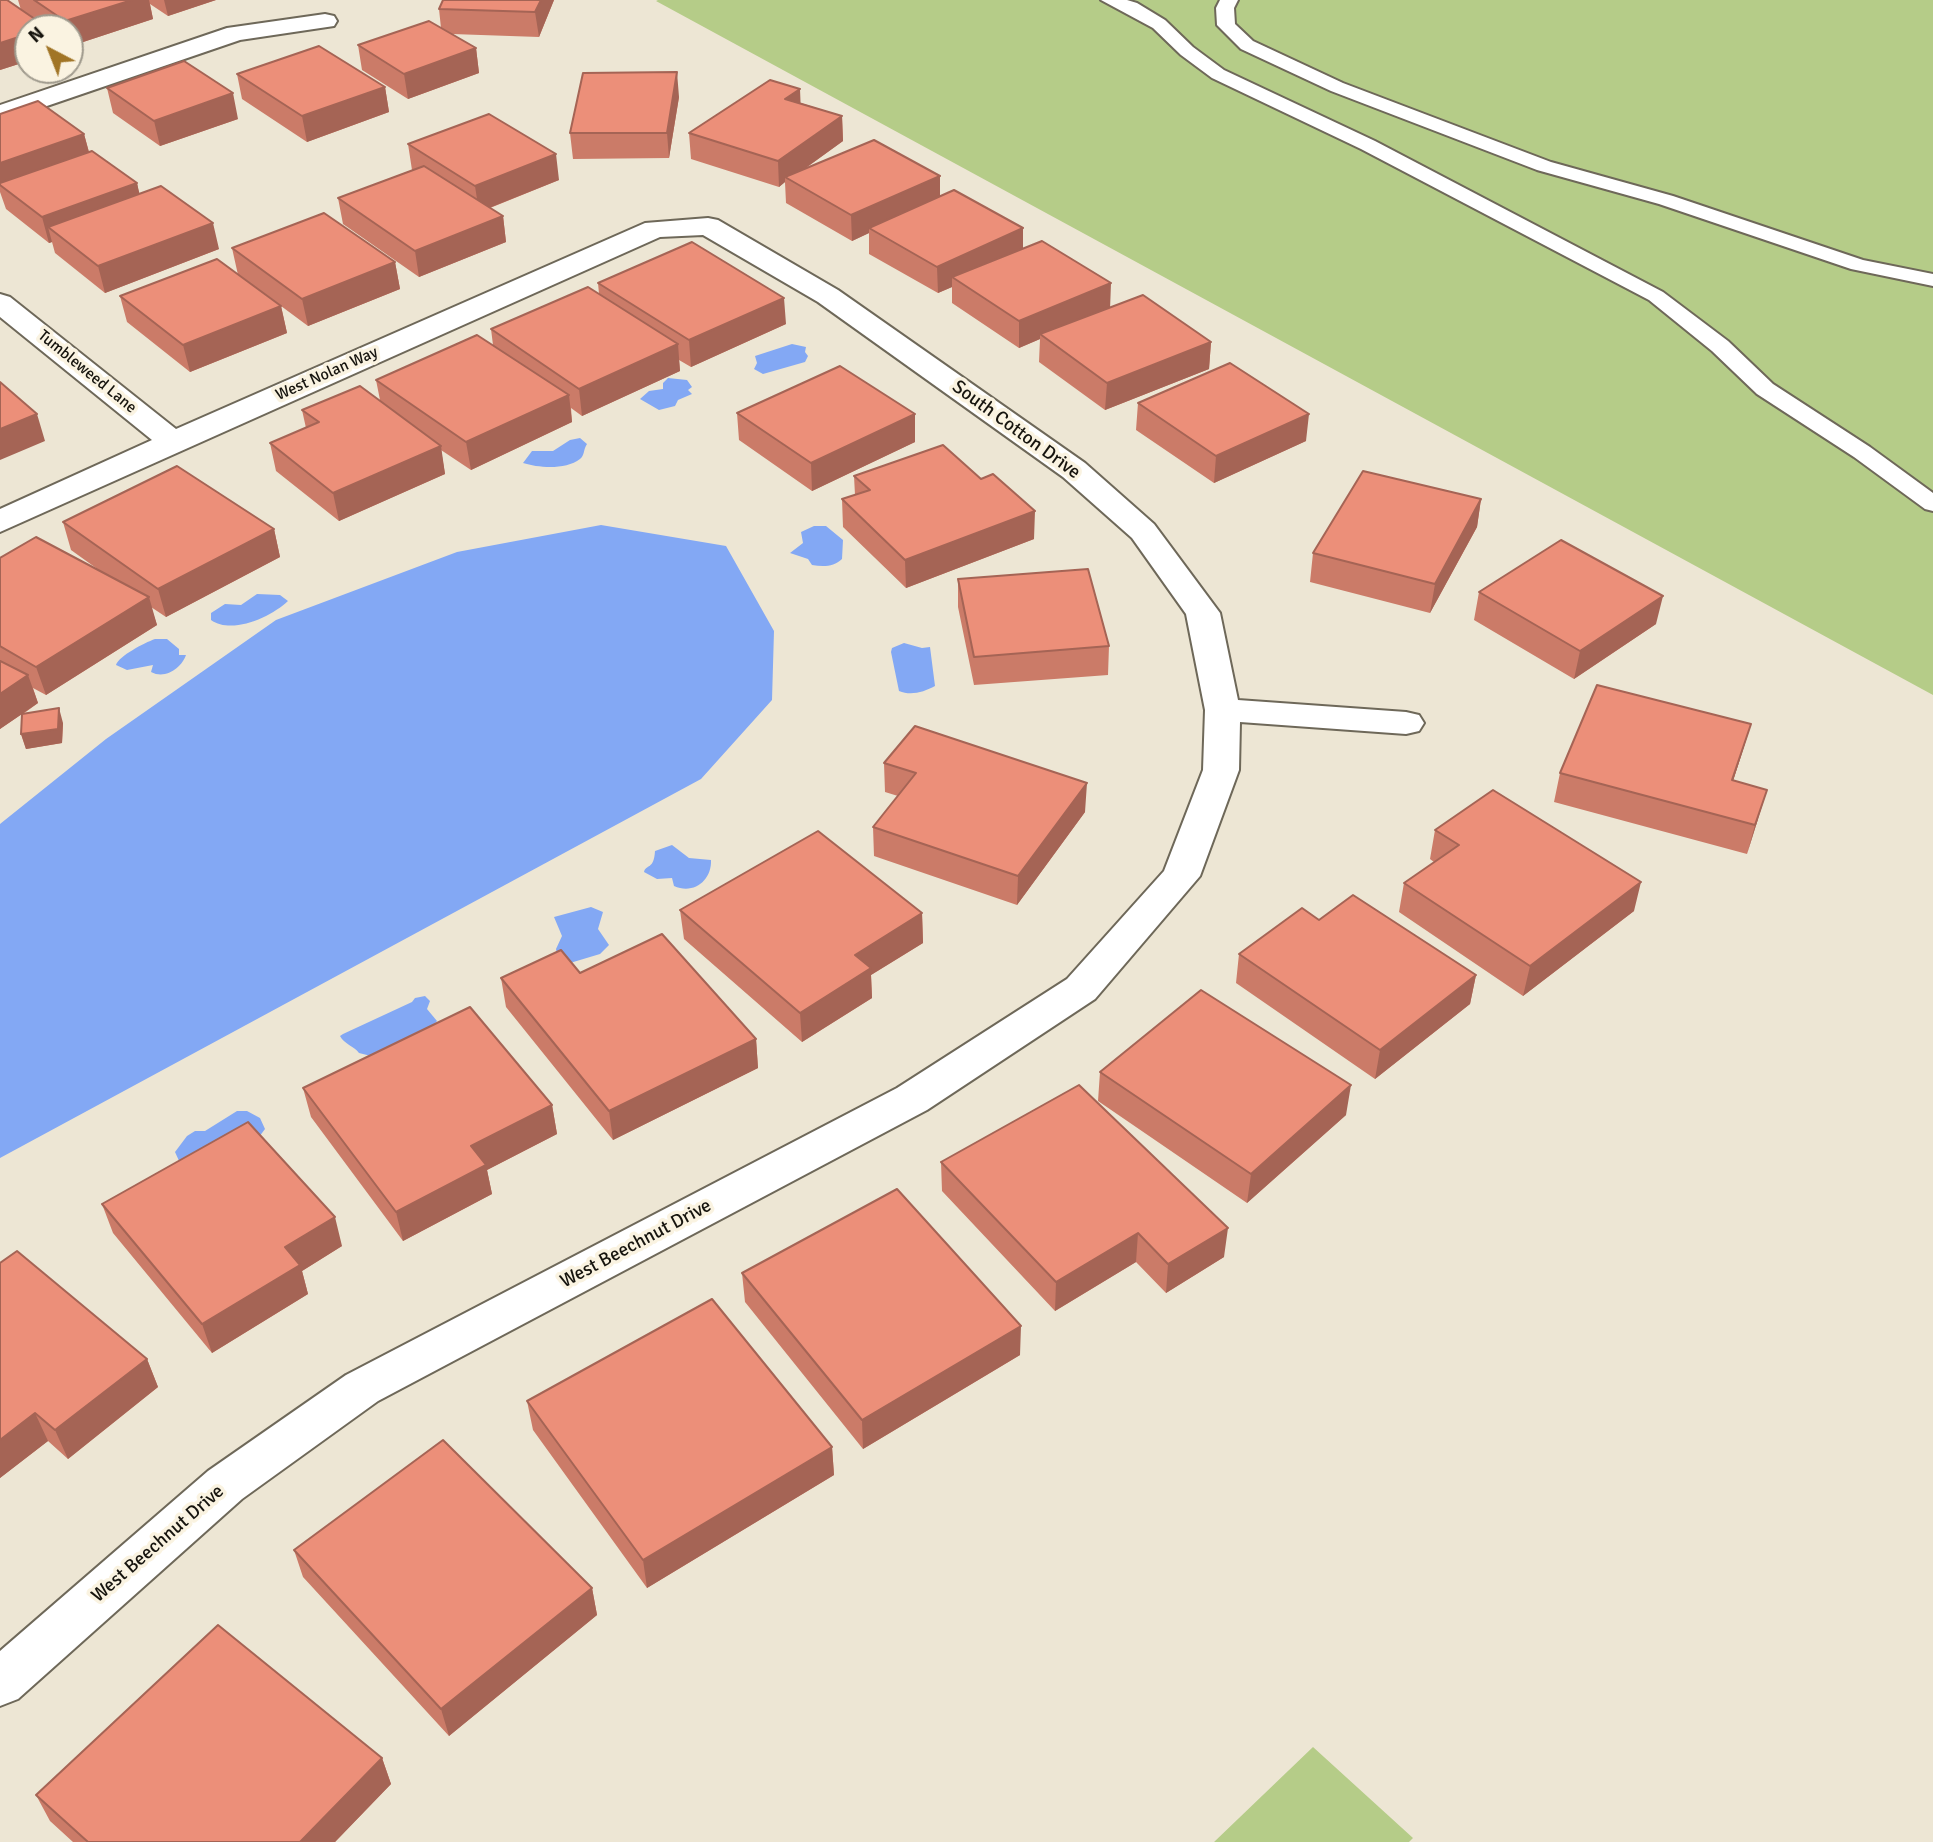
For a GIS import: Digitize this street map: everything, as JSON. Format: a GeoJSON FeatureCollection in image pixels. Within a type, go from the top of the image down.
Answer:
{"type":"FeatureCollection","features":[{"type":"Feature","properties":{"kind":"street"},"geometry":{"type":"LineString","coordinates":[[0,114],[236,33],[325,22]]}},
{"type":"Feature","properties":{"kind":"street","name":"South Cotton Drive"},"geometry":{"type":"LineString","coordinates":[[655,229],[709,226],[828,296],[1074,470],[1143,531],[1203,613],[1223,710],[1221,770]]}},
{"type":"Feature","properties":{"kind":"street","name":"West Nolan Way"},"geometry":{"type":"LineString","coordinates":[[0,522],[26,507],[655,229]]}},
{"type":"Feature","properties":{"kind":"street","name":"Tumbleweed Lane"},"geometry":{"type":"LineString","coordinates":[[0,303],[173,442]]}},
{"type":"Feature","properties":{"kind":"street"},"geometry":{"type":"LineString","coordinates":[[1223,710],[1406,723]]}},
{"type":"Feature","properties":{"kind":"street","name":"West Beechnut Drive"},"geometry":{"type":"LineString","coordinates":[[0,1683],[225,1485],[362,1388],[912,1099],[1081,989],[1181,876],[1221,770]]}},
{"type":"Feature","properties":{"kind":"lane"},"geometry":{"type":"LineString","coordinates":[[1110,0],[1131,7],[1159,24],[1187,51],[1218,74],[1359,140],[1656,296],[1720,346],[1765,389],[1862,452],[1933,504]]}},
{"type":"Feature","properties":{"kind":"lane"},"geometry":{"type":"LineString","coordinates":[[1229,0],[1225,8],[1226,25],[1247,45],[1337,87],[1544,166],[1666,200],[1858,265],[1933,280]]}},
{"type":"Feature","properties":{"kind":"green space"},"geometry":{"type":"Polygon","coordinates":[[[658,0],[1933,0],[1933,695],[656,1],[658,0]]]}},
{"type":"Feature","properties":{"kind":"green space"},"geometry":{"type":"Polygon","coordinates":[[[1313,1747],[1413,1838],[1409,1842],[1214,1842],[1313,1747]]]}},
{"type":"Feature","properties":{"kind":"water"},"geometry":{"type":"Polygon","coordinates":[[[792,344],[806,347],[808,356],[805,362],[763,374],[754,369],[757,363],[755,356],[792,344]]]}},
{"type":"Feature","properties":{"kind":"water"},"geometry":{"type":"Polygon","coordinates":[[[668,378],[687,380],[692,387],[688,390],[692,394],[678,400],[675,406],[659,410],[640,399],[649,391],[663,389],[663,383],[668,378]]]}},
{"type":"Feature","properties":{"kind":"water"},"geometry":{"type":"Polygon","coordinates":[[[580,438],[587,444],[582,457],[574,463],[552,467],[523,463],[532,451],[553,451],[570,440],[580,438]]]}},
{"type":"Feature","properties":{"kind":"water"},"geometry":{"type":"Polygon","coordinates":[[[601,525],[726,546],[774,631],[772,700],[701,779],[0,1158],[0,824],[106,739],[276,620],[457,552],[601,525]]]}},
{"type":"Feature","properties":{"kind":"water"},"geometry":{"type":"Polygon","coordinates":[[[814,526],[826,526],[843,540],[842,559],[839,562],[828,566],[812,565],[808,559],[790,553],[803,543],[801,532],[814,526]]]}},
{"type":"Feature","properties":{"kind":"water"},"geometry":{"type":"Polygon","coordinates":[[[257,594],[280,595],[288,601],[262,618],[240,625],[230,626],[211,620],[211,613],[225,604],[241,605],[257,594]]]}},
{"type":"Feature","properties":{"kind":"water"},"geometry":{"type":"Polygon","coordinates":[[[155,639],[167,639],[179,649],[179,655],[186,655],[173,671],[157,674],[151,672],[153,665],[127,670],[116,665],[127,654],[155,639]]]}},
{"type":"Feature","properties":{"kind":"water"},"geometry":{"type":"Polygon","coordinates":[[[904,643],[922,648],[930,647],[935,686],[917,693],[899,691],[891,652],[892,648],[904,643]]]}},
{"type":"Feature","properties":{"kind":"water"},"geometry":{"type":"Polygon","coordinates":[[[672,845],[689,858],[711,860],[708,874],[700,884],[688,889],[681,888],[674,886],[672,878],[657,879],[644,872],[652,864],[655,851],[672,845]]]}},
{"type":"Feature","properties":{"kind":"water"},"geometry":{"type":"Polygon","coordinates":[[[591,907],[603,912],[598,929],[609,945],[600,954],[570,963],[557,954],[556,949],[562,936],[554,917],[591,907]]]}},
{"type":"Feature","properties":{"kind":"water"},"geometry":{"type":"Polygon","coordinates":[[[425,996],[430,1001],[427,1009],[437,1021],[432,1027],[371,1056],[359,1053],[340,1036],[412,1002],[415,998],[425,996]]]}},
{"type":"Feature","properties":{"kind":"water"},"geometry":{"type":"Polygon","coordinates":[[[237,1111],[247,1111],[260,1118],[265,1129],[259,1137],[180,1163],[175,1152],[187,1136],[195,1131],[205,1131],[237,1111]]]}},
{"type":"Feature","properties":{"kind":"building"},"geometry":{"type":"Polygon","coordinates":[[[0,0],[7,0],[28,14],[14,14],[14,38],[0,43],[0,0]]]}},
{"type":"Feature","properties":{"kind":"building"},"geometry":{"type":"Polygon","coordinates":[[[34,0],[132,0],[84,15],[55,14],[34,0]]]}},
{"type":"Feature","properties":{"kind":"building"},"geometry":{"type":"Polygon","coordinates":[[[443,0],[541,0],[535,12],[439,9],[443,0]]]}},
{"type":"Feature","properties":{"kind":"building"},"geometry":{"type":"Polygon","coordinates":[[[429,21],[476,48],[404,74],[358,45],[429,21]]]}},
{"type":"Feature","properties":{"kind":"building"},"geometry":{"type":"Polygon","coordinates":[[[319,46],[385,87],[302,116],[237,74],[319,46]]]}},
{"type":"Feature","properties":{"kind":"building"},"geometry":{"type":"Polygon","coordinates":[[[184,61],[233,93],[154,121],[107,88],[184,61]]]}},
{"type":"Feature","properties":{"kind":"building"},"geometry":{"type":"Polygon","coordinates":[[[677,72],[667,133],[570,133],[583,73],[677,72]]]}},
{"type":"Feature","properties":{"kind":"building"},"geometry":{"type":"Polygon","coordinates":[[[770,80],[800,89],[785,99],[842,116],[778,161],[689,133],[770,80]]]}},
{"type":"Feature","properties":{"kind":"building"},"geometry":{"type":"Polygon","coordinates":[[[38,101],[84,134],[0,163],[0,114],[38,101]]]}},
{"type":"Feature","properties":{"kind":"building"},"geometry":{"type":"Polygon","coordinates":[[[489,114],[556,154],[475,186],[408,144],[489,114]]]}},
{"type":"Feature","properties":{"kind":"building"},"geometry":{"type":"Polygon","coordinates":[[[874,140],[940,176],[851,215],[785,177],[874,140]]]}},
{"type":"Feature","properties":{"kind":"building"},"geometry":{"type":"Polygon","coordinates":[[[92,151],[137,183],[42,217],[0,185],[0,183],[92,151]]]}},
{"type":"Feature","properties":{"kind":"building"},"geometry":{"type":"Polygon","coordinates":[[[424,166],[503,216],[415,251],[338,198],[424,166]]]}},
{"type":"Feature","properties":{"kind":"building"},"geometry":{"type":"Polygon","coordinates":[[[161,186],[213,223],[98,266],[48,227],[161,186]]]}},
{"type":"Feature","properties":{"kind":"building"},"geometry":{"type":"Polygon","coordinates":[[[954,190],[1023,228],[937,267],[869,228],[954,190]]]}},
{"type":"Feature","properties":{"kind":"building"},"geometry":{"type":"Polygon","coordinates":[[[324,213],[395,262],[302,299],[232,248],[324,213]]]}},
{"type":"Feature","properties":{"kind":"building"},"geometry":{"type":"Polygon","coordinates":[[[1042,241],[1111,283],[1019,321],[952,277],[1042,241]]]}},
{"type":"Feature","properties":{"kind":"building"},"geometry":{"type":"Polygon","coordinates":[[[692,242],[784,298],[689,340],[598,283],[692,242]]]}},
{"type":"Feature","properties":{"kind":"building"},"geometry":{"type":"Polygon","coordinates":[[[217,259],[281,306],[183,345],[120,296],[217,259]]]}},
{"type":"Feature","properties":{"kind":"building"},"geometry":{"type":"Polygon","coordinates":[[[588,287],[678,344],[579,389],[491,329],[588,287]]]}},
{"type":"Feature","properties":{"kind":"building"},"geometry":{"type":"Polygon","coordinates":[[[1143,295],[1211,342],[1107,383],[1040,334],[1143,295]]]}},
{"type":"Feature","properties":{"kind":"building"},"geometry":{"type":"Polygon","coordinates":[[[477,335],[569,395],[466,442],[376,380],[477,335]]]}},
{"type":"Feature","properties":{"kind":"building"},"geometry":{"type":"Polygon","coordinates":[[[1230,363],[1309,414],[1216,456],[1138,403],[1230,363]]]}},
{"type":"Feature","properties":{"kind":"building"},"geometry":{"type":"Polygon","coordinates":[[[840,366],[915,414],[811,463],[737,413],[840,366]]]}},
{"type":"Feature","properties":{"kind":"building"},"geometry":{"type":"Polygon","coordinates":[[[0,382],[37,414],[0,429],[0,382]]]}},
{"type":"Feature","properties":{"kind":"building"},"geometry":{"type":"Polygon","coordinates":[[[360,386],[441,446],[333,493],[270,443],[319,422],[302,410],[360,386]]]}},
{"type":"Feature","properties":{"kind":"building"},"geometry":{"type":"Polygon","coordinates":[[[943,445],[981,479],[993,474],[1035,511],[905,560],[842,499],[870,490],[854,476],[943,445]]]}},
{"type":"Feature","properties":{"kind":"building"},"geometry":{"type":"Polygon","coordinates":[[[177,466],[274,529],[158,589],[63,522],[177,466]]]}},
{"type":"Feature","properties":{"kind":"building"},"geometry":{"type":"Polygon","coordinates":[[[1363,471],[1481,499],[1435,584],[1313,553],[1363,471]]]}},
{"type":"Feature","properties":{"kind":"building"},"geometry":{"type":"Polygon","coordinates":[[[36,537],[149,597],[36,667],[0,646],[0,558],[36,537]]]}},
{"type":"Feature","properties":{"kind":"building"},"geometry":{"type":"Polygon","coordinates":[[[1561,540],[1663,596],[1580,651],[1479,592],[1561,540]]]}},
{"type":"Feature","properties":{"kind":"building"},"geometry":{"type":"Polygon","coordinates":[[[1088,569],[1109,646],[974,657],[958,579],[1088,569]]]}},
{"type":"Feature","properties":{"kind":"building"},"geometry":{"type":"Polygon","coordinates":[[[0,661],[28,675],[0,694],[0,661]]]}},
{"type":"Feature","properties":{"kind":"building"},"geometry":{"type":"Polygon","coordinates":[[[1597,685],[1751,724],[1732,780],[1767,790],[1755,825],[1560,773],[1597,685]]]}},
{"type":"Feature","properties":{"kind":"building"},"geometry":{"type":"Polygon","coordinates":[[[59,708],[58,729],[21,734],[22,714],[59,708]]]}},
{"type":"Feature","properties":{"kind":"building"},"geometry":{"type":"Polygon","coordinates":[[[915,726],[1087,783],[1018,876],[873,827],[916,773],[884,763],[915,726]]]}},
{"type":"Feature","properties":{"kind":"building"},"geometry":{"type":"Polygon","coordinates":[[[1493,790],[1641,882],[1530,966],[1404,883],[1459,845],[1435,830],[1493,790]]]}},
{"type":"Feature","properties":{"kind":"building"},"geometry":{"type":"Polygon","coordinates":[[[818,831],[922,913],[855,955],[871,968],[800,1013],[680,910],[818,831]]]}},
{"type":"Feature","properties":{"kind":"building"},"geometry":{"type":"Polygon","coordinates":[[[1353,895],[1476,975],[1380,1050],[1239,954],[1302,908],[1319,920],[1353,895]]]}},
{"type":"Feature","properties":{"kind":"building"},"geometry":{"type":"Polygon","coordinates":[[[662,934],[756,1039],[609,1111],[501,978],[561,950],[580,973],[662,934]]]}},
{"type":"Feature","properties":{"kind":"building"},"geometry":{"type":"Polygon","coordinates":[[[1201,990],[1351,1085],[1251,1174],[1100,1072],[1201,990]]]}},
{"type":"Feature","properties":{"kind":"building"},"geometry":{"type":"Polygon","coordinates":[[[470,1007],[552,1105],[471,1146],[486,1165],[396,1212],[303,1088],[470,1007]]]}},
{"type":"Feature","properties":{"kind":"building"},"geometry":{"type":"Polygon","coordinates":[[[1079,1085],[1228,1228],[1168,1264],[1138,1233],[1056,1282],[941,1162],[1079,1085]]]}},
{"type":"Feature","properties":{"kind":"building"},"geometry":{"type":"Polygon","coordinates":[[[248,1122],[335,1217],[285,1247],[300,1265],[202,1324],[102,1204],[248,1122]]]}},
{"type":"Feature","properties":{"kind":"building"},"geometry":{"type":"Polygon","coordinates":[[[897,1189],[1021,1326],[862,1420],[742,1273],[897,1189]]]}},
{"type":"Feature","properties":{"kind":"building"},"geometry":{"type":"Polygon","coordinates":[[[17,1251],[147,1359],[55,1430],[35,1413],[0,1440],[0,1263],[17,1251]]]}},
{"type":"Feature","properties":{"kind":"building"},"geometry":{"type":"Polygon","coordinates":[[[712,1299],[832,1447],[643,1560],[527,1401],[712,1299]]]}},
{"type":"Feature","properties":{"kind":"building"},"geometry":{"type":"Polygon","coordinates":[[[443,1440],[592,1588],[441,1709],[294,1550],[443,1440]]]}},
{"type":"Feature","properties":{"kind":"building"},"geometry":{"type":"Polygon","coordinates":[[[218,1625],[382,1758],[300,1842],[88,1842],[36,1795],[218,1625]]]}}]}
